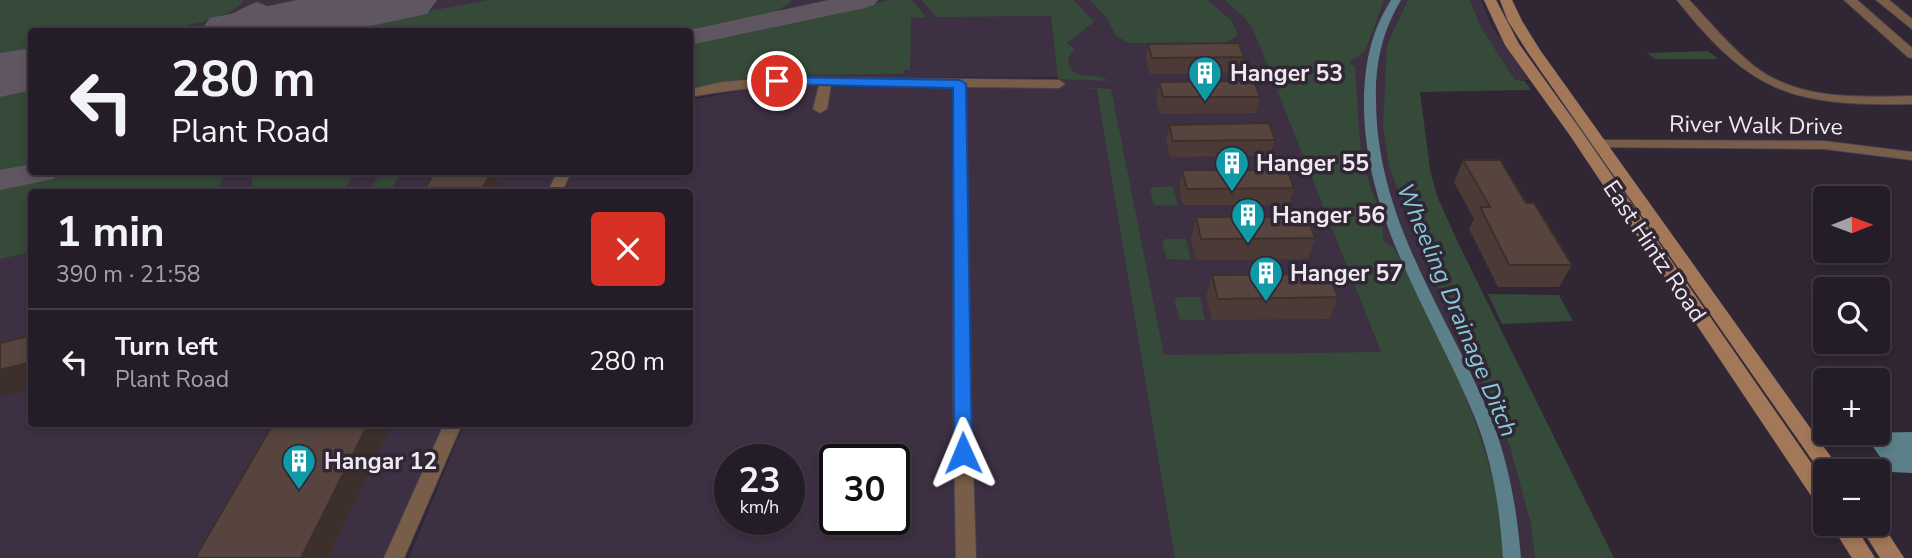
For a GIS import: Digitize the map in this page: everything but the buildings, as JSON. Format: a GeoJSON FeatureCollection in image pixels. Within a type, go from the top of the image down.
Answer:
{"type":"FeatureCollection","features":[{"type":"Feature","properties":{"kind":"main road","name":"East Hintz Road"},"geometry":{"type":"LineString","coordinates":[[1490,0],[1512,45],[1575,132],[1813,482]]}},
{"type":"Feature","properties":{"kind":"main road","name":"East Hintz Road"},"geometry":{"type":"LineString","coordinates":[[1506,0],[1514,22],[1822,459]]}},
{"type":"Feature","properties":{"kind":"main road"},"geometry":{"type":"LineString","coordinates":[[1850,536],[1864,558]]}},
{"type":"Feature","properties":{"kind":"main road"},"geometry":{"type":"LineString","coordinates":[[1878,536],[1893,558]]}},
{"type":"Feature","properties":{"kind":"street"},"geometry":{"type":"LineString","coordinates":[[1684,0],[1744,63],[1779,86],[1803,94],[1835,99],[1912,100]]}},
{"type":"Feature","properties":{"kind":"street"},"geometry":{"type":"LineString","coordinates":[[1850,0],[1912,54]]}},
{"type":"Feature","properties":{"kind":"street"},"geometry":{"type":"LineString","coordinates":[[1882,0],[1911,23]]}},
{"type":"Feature","properties":{"kind":"street"},"geometry":{"type":"LineString","coordinates":[[820,109],[826,81]]}},
{"type":"Feature","properties":{"kind":"street"},"geometry":{"type":"LineString","coordinates":[[693,92],[753,82],[1059,84]]}},
{"type":"Feature","properties":{"kind":"street"},"geometry":{"type":"LineString","coordinates":[[960,84],[966,558]]}},
{"type":"Feature","properties":{"kind":"street","name":"River Walk Drive"},"geometry":{"type":"LineString","coordinates":[[1599,144],[1824,145],[1912,156]]}},
{"type":"Feature","properties":{"kind":"street"},"geometry":{"type":"LineString","coordinates":[[394,558],[452,427]]}},
{"type":"Feature","properties":{"kind":"shaded area"},"geometry":{"type":"Polygon","coordinates":[[[0,0],[1481,0],[1491,25],[1529,80],[1415,82],[1420,92],[1430,170],[1437,196],[1460,247],[1614,558],[409,558],[463,427],[693,427],[693,189],[564,189],[571,175],[693,175],[693,99],[779,87],[1059,88],[1058,77],[789,77],[693,90],[693,28],[28,28],[28,175],[556,175],[548,189],[28,189],[28,427],[446,427],[389,558],[0,558],[0,0]]]}},
{"type":"Feature","properties":{"kind":"green space"},"geometry":{"type":"Polygon","coordinates":[[[0,0],[244,0],[229,12],[205,21],[176,27],[28,28],[28,52],[0,57],[0,0]]]}},
{"type":"Feature","properties":{"kind":"green space"},"geometry":{"type":"Polygon","coordinates":[[[489,0],[793,0],[777,11],[693,29],[338,28],[489,0]]]}},
{"type":"Feature","properties":{"kind":"green space"},"geometry":{"type":"Polygon","coordinates":[[[892,0],[912,0],[926,17],[911,18],[910,70],[904,70],[903,74],[768,75],[693,87],[693,41],[892,0]]]}},
{"type":"Feature","properties":{"kind":"green space"},"geometry":{"type":"Polygon","coordinates":[[[922,0],[1074,0],[1094,22],[1066,43],[1075,49],[1068,58],[1070,69],[1081,75],[1109,81],[1058,79],[1051,16],[936,17],[922,0]]]}},
{"type":"Feature","properties":{"kind":"green space"},"geometry":{"type":"Polygon","coordinates":[[[1090,0],[1208,0],[1232,21],[1238,35],[1223,44],[1129,43],[1116,36],[1106,17],[1090,0]]]}},
{"type":"Feature","properties":{"kind":"green space"},"geometry":{"type":"Polygon","coordinates":[[[1225,0],[1384,0],[1365,51],[1349,62],[1355,67],[1364,166],[1379,212],[1383,241],[1394,248],[1432,323],[1480,436],[1501,516],[1506,558],[1175,558],[1097,89],[1059,86],[1111,89],[1164,355],[1381,352],[1253,29],[1225,0]]]}},
{"type":"Feature","properties":{"kind":"green space"},"geometry":{"type":"Polygon","coordinates":[[[1408,0],[1470,0],[1481,28],[1515,80],[1525,81],[1531,90],[1420,92],[1430,170],[1437,196],[1460,247],[1614,558],[1535,558],[1531,524],[1510,446],[1454,313],[1426,266],[1389,166],[1383,127],[1387,45],[1408,0]]]}},
{"type":"Feature","properties":{"kind":"green space"},"geometry":{"type":"Polygon","coordinates":[[[1708,51],[1718,59],[1655,59],[1647,53],[1708,51]]]}},
{"type":"Feature","properties":{"kind":"green space"},"geometry":{"type":"Polygon","coordinates":[[[28,87],[28,167],[0,173],[0,92],[28,87]]]}},
{"type":"Feature","properties":{"kind":"green space"},"geometry":{"type":"Polygon","coordinates":[[[60,175],[223,175],[220,189],[28,189],[28,253],[0,259],[0,187],[60,175]]]}},
{"type":"Feature","properties":{"kind":"green space"},"geometry":{"type":"Polygon","coordinates":[[[253,175],[354,175],[344,189],[251,189],[253,175]]]}},
{"type":"Feature","properties":{"kind":"green space"},"geometry":{"type":"Polygon","coordinates":[[[379,175],[400,175],[391,189],[371,189],[379,175]]]}},
{"type":"Feature","properties":{"kind":"green space"},"geometry":{"type":"Polygon","coordinates":[[[1154,187],[1173,187],[1178,206],[1154,205],[1150,190],[1154,187]]]}},
{"type":"Feature","properties":{"kind":"green space"},"geometry":{"type":"Polygon","coordinates":[[[1165,239],[1186,239],[1191,260],[1167,259],[1162,242],[1165,239]]]}},
{"type":"Feature","properties":{"kind":"green space"},"geometry":{"type":"Polygon","coordinates":[[[1488,294],[1559,295],[1573,321],[1502,324],[1488,294]]]}},
{"type":"Feature","properties":{"kind":"green space"},"geometry":{"type":"Polygon","coordinates":[[[1178,297],[1200,297],[1205,320],[1180,320],[1174,300],[1178,297]]]}},
{"type":"Feature","properties":{"kind":"water"},"geometry":{"type":"Polygon","coordinates":[[[1890,432],[1912,432],[1912,473],[1891,472],[1890,459],[1882,459],[1872,445],[1890,445],[1890,432]]]}},
{"type":"Feature","properties":{"kind":"waterway","name":"Wheeling Drainage Ditch"},"geometry":{"type":"LineString","coordinates":[[1396,0],[1378,36],[1371,74],[1371,130],[1377,170],[1399,241],[1470,388],[1495,452],[1509,522],[1512,558]]}},
{"type":"Feature","properties":{"kind":"taxiway"},"geometry":{"type":"LineString","coordinates":[[693,36],[865,0]]}},
{"type":"Feature","properties":{"kind":"taxiway"},"geometry":{"type":"LineString","coordinates":[[230,28],[257,10],[272,18],[304,19],[280,28]]}},
{"type":"Feature","properties":{"kind":"taxiway"},"geometry":{"type":"LineString","coordinates":[[0,180],[28,175]]}},
{"type":"Feature","properties":{"kind":"runway"},"geometry":{"type":"LineString","coordinates":[[255,28],[404,0]]}},
{"type":"Feature","properties":{"kind":"runway"},"geometry":{"type":"LineString","coordinates":[[0,75],[28,70]]}},
{"type":"Feature","properties":{"kind":"place","name":"Hanger 53"},"geometry":{"type":"Point","coordinates":[1205,103]}},
{"type":"Feature","properties":{"kind":"place","name":"Hanger 55"},"geometry":{"type":"Point","coordinates":[1232,193]}},
{"type":"Feature","properties":{"kind":"place","name":"Hanger 56"},"geometry":{"type":"Point","coordinates":[1248,245]}},
{"type":"Feature","properties":{"kind":"place","name":"Hanger 57"},"geometry":{"type":"Point","coordinates":[1266,303]}},
{"type":"Feature","properties":{"kind":"place","name":"Hangar 12"},"geometry":{"type":"Point","coordinates":[299,491]}},
{"type":"Feature","properties":{"kind":"route"},"geometry":{"type":"LineString","coordinates":[[777,81],[960,84],[963,453]]}}]}
